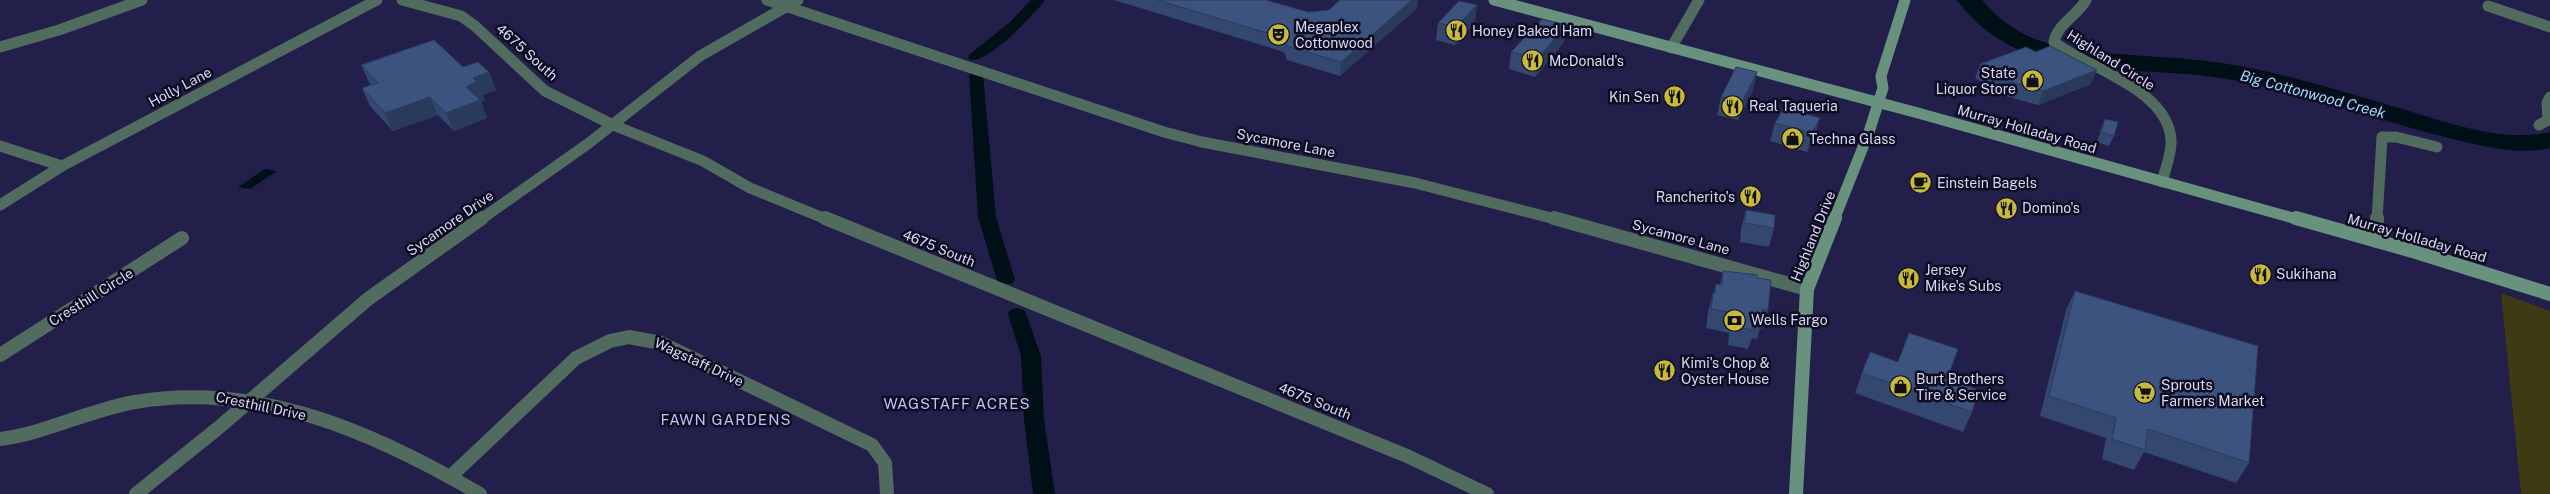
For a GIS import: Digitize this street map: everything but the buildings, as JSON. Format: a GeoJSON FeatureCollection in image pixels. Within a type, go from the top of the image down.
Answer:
{"type":"FeatureCollection","features":[{"type":"Feature","properties":{"kind":"main road","name":"Murray Holladay Road"},"geometry":{"type":"LineString","coordinates":[[1494,0],[1878,103],[2376,241],[2550,294]]}},
{"type":"Feature","properties":{"kind":"main road","name":"Highland Drive"},"geometry":{"type":"LineString","coordinates":[[1796,494],[1807,289],[1861,154],[1883,88],[1881,76],[1905,0]]}},
{"type":"Feature","properties":{"kind":"street"},"geometry":{"type":"LineString","coordinates":[[0,48],[67,28],[142,0]]}},
{"type":"Feature","properties":{"kind":"street","name":"Holly Lane"},"geometry":{"type":"LineString","coordinates":[[0,205],[62,166],[377,0]]}},
{"type":"Feature","properties":{"kind":"street","name":"4675 South"},"geometry":{"type":"LineString","coordinates":[[402,0],[461,16],[475,26],[540,88],[613,124],[703,161],[750,188],[1407,456],[1487,494]]}},
{"type":"Feature","properties":{"kind":"street","name":"Sycamore Lane"},"geometry":{"type":"LineString","coordinates":[[767,0],[1164,132],[1202,142],[1415,183],[1581,226],[1807,289]]}},
{"type":"Feature","properties":{"kind":"street","name":"Sycamore Drive"},"geometry":{"type":"LineString","coordinates":[[136,494],[250,401],[354,310],[613,124],[700,56],[798,0]]}},
{"type":"Feature","properties":{"kind":"street"},"geometry":{"type":"LineString","coordinates":[[1671,48],[1699,0]]}},
{"type":"Feature","properties":{"kind":"street","name":"Highland Circle"},"geometry":{"type":"LineString","coordinates":[[2086,0],[2080,11],[2056,31],[2054,42],[2062,49],[2144,96],[2165,118],[2172,141],[2162,182]]}},
{"type":"Feature","properties":{"kind":"street"},"geometry":{"type":"LineString","coordinates":[[2488,6],[2550,27]]}},
{"type":"Feature","properties":{"kind":"street"},"geometry":{"type":"LineString","coordinates":[[2539,125],[2548,120],[2547,103],[2550,97]]}},
{"type":"Feature","properties":{"kind":"street"},"geometry":{"type":"LineString","coordinates":[[2376,241],[2382,137],[2396,137],[2437,147]]}},
{"type":"Feature","properties":{"kind":"street"},"geometry":{"type":"LineString","coordinates":[[0,146],[62,166]]}},
{"type":"Feature","properties":{"kind":"street","name":"Cresthill Circle"},"geometry":{"type":"LineString","coordinates":[[0,356],[182,238]]}},
{"type":"Feature","properties":{"kind":"street","name":"Wagstaff Drive"},"geometry":{"type":"LineString","coordinates":[[451,476],[576,358],[610,341],[629,337],[648,338],[661,343],[872,445],[885,463],[887,494]]}},
{"type":"Feature","properties":{"kind":"street","name":"Cresthill Drive"},"geometry":{"type":"LineString","coordinates":[[0,439],[40,432],[142,401],[205,396],[250,401],[359,430],[451,476],[480,494]]}},
{"type":"Feature","properties":{"kind":"shaded area"},"geometry":{"type":"Polygon","coordinates":[[[265,169],[277,171],[250,189],[238,187],[265,169]]]}},
{"type":"Feature","properties":{"kind":"shaded area"},"geometry":{"type":"Polygon","coordinates":[[[2501,293],[2550,311],[2550,494],[2521,494],[2501,293]]]}},
{"type":"Feature","properties":{"kind":"waterway"},"geometry":{"type":"LineString","coordinates":[[975,57],[1014,26],[1038,0]]}},
{"type":"Feature","properties":{"kind":"waterway","name":"Big Cottonwood Creek"},"geometry":{"type":"LineString","coordinates":[[1969,0],[2002,31],[2022,42],[2043,50],[2108,61],[2225,71],[2273,80],[2427,125],[2502,143],[2536,143],[2550,140]]}},
{"type":"Feature","properties":{"kind":"waterway"},"geometry":{"type":"LineString","coordinates":[[976,75],[987,217],[1006,280]]}},
{"type":"Feature","properties":{"kind":"waterway"},"geometry":{"type":"LineString","coordinates":[[1017,314],[1031,356],[1034,419],[1044,494]]}},
{"type":"Feature","properties":{"kind":"place","name":"Honey Baked Ham"},"geometry":{"type":"Point","coordinates":[1456,31]}},
{"type":"Feature","properties":{"kind":"place","name":"Megaplex Cottonwood"},"geometry":{"type":"Point","coordinates":[1279,35]}},
{"type":"Feature","properties":{"kind":"place","name":"McDonald's"},"geometry":{"type":"Point","coordinates":[1533,61]}},
{"type":"Feature","properties":{"kind":"place","name":"State Liquor Store"},"geometry":{"type":"Point","coordinates":[2032,81]}},
{"type":"Feature","properties":{"kind":"place","name":"Kin Sen"},"geometry":{"type":"Point","coordinates":[1675,97]}},
{"type":"Feature","properties":{"kind":"place","name":"Real Taqueria"},"geometry":{"type":"Point","coordinates":[1733,106]}},
{"type":"Feature","properties":{"kind":"place","name":"Techna Glass"},"geometry":{"type":"Point","coordinates":[1793,139]}},
{"type":"Feature","properties":{"kind":"place","name":"Einstein Bagels"},"geometry":{"type":"Point","coordinates":[1921,183]}},
{"type":"Feature","properties":{"kind":"place","name":"Rancherito's"},"geometry":{"type":"Point","coordinates":[1751,197]}},
{"type":"Feature","properties":{"kind":"place","name":"Domino's"},"geometry":{"type":"Point","coordinates":[2006,208]}},
{"type":"Feature","properties":{"kind":"place","name":"Sukihana"},"geometry":{"type":"Point","coordinates":[2260,274]}},
{"type":"Feature","properties":{"kind":"place","name":"Jersey Mike's Subs"},"geometry":{"type":"Point","coordinates":[1909,278]}},
{"type":"Feature","properties":{"kind":"place","name":"Wells Fargo"},"geometry":{"type":"Point","coordinates":[1735,320]}},
{"type":"Feature","properties":{"kind":"place","name":"Kimi's Chop & Oyster House"},"geometry":{"type":"Point","coordinates":[1665,371]}},
{"type":"Feature","properties":{"kind":"place","name":"Burt Brothers Tire & Service"},"geometry":{"type":"Point","coordinates":[1900,387]}},
{"type":"Feature","properties":{"kind":"place","name":"Sprouts Farmers Market"},"geometry":{"type":"Point","coordinates":[2145,393]}},
{"type":"Feature","properties":{"kind":"district","name":"WAGSTAFF ACRES"},"geometry":{"type":"Point","coordinates":[957,403]}},
{"type":"Feature","properties":{"kind":"district","name":"FAWN GARDENS"},"geometry":{"type":"Point","coordinates":[726,419]}}]}
